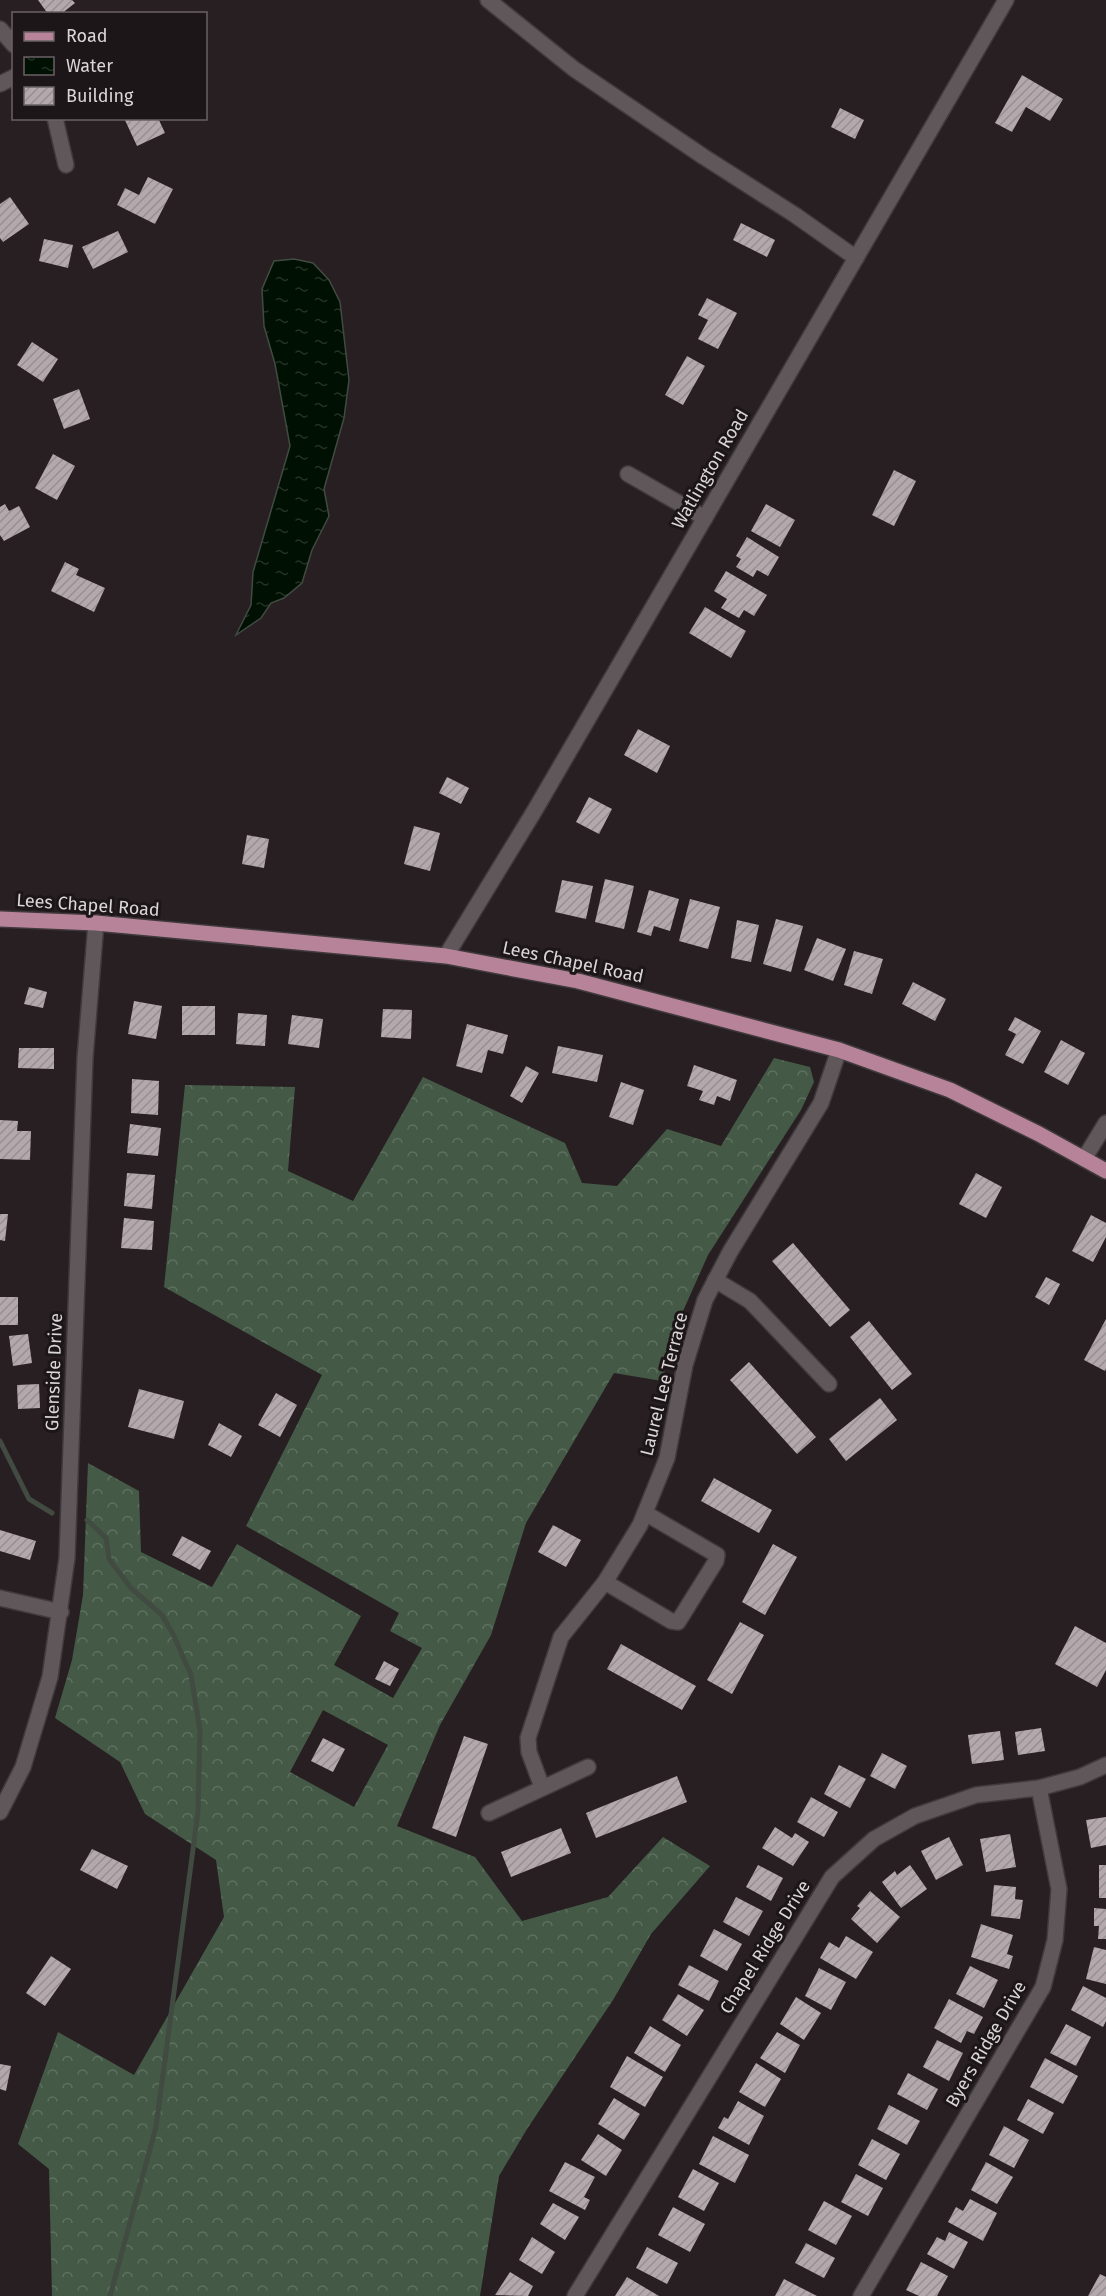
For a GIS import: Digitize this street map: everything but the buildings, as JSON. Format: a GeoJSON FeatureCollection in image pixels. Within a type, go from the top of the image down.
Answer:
{"type":"FeatureCollection","features":[{"type":"Feature","properties":{"kind":"main road","name":"Lees Chapel Road"},"geometry":{"type":"LineString","coordinates":[[0,919],[96,923],[446,957],[578,981],[839,1050],[950,1090],[1106,1171]]}},
{"type":"Feature","properties":{"kind":"street"},"geometry":{"type":"LineString","coordinates":[[488,0],[574,69],[704,157],[795,214],[856,258]]}},
{"type":"Feature","properties":{"kind":"street","name":"Watlington Road"},"geometry":{"type":"LineString","coordinates":[[446,957],[535,810],[1004,1]]}},
{"type":"Feature","properties":{"kind":"street"},"geometry":{"type":"LineString","coordinates":[[0,29],[12,43]]}},
{"type":"Feature","properties":{"kind":"street"},"geometry":{"type":"LineString","coordinates":[[55,120],[66,165]]}},
{"type":"Feature","properties":{"kind":"street"},"geometry":{"type":"LineString","coordinates":[[628,474],[705,518]]}},
{"type":"Feature","properties":{"kind":"street","name":"Glenside Drive"},"geometry":{"type":"LineString","coordinates":[[0,1812],[23,1767],[50,1677],[67,1558],[85,1058],[96,923]]}},
{"type":"Feature","properties":{"kind":"street","name":"Laurel Lee Terrace"},"geometry":{"type":"LineString","coordinates":[[542,1787],[531,1761],[528,1738],[561,1637],[605,1582],[645,1513],[667,1458],[685,1365],[705,1300],[821,1104],[839,1050]]}},
{"type":"Feature","properties":{"kind":"street"},"geometry":{"type":"LineString","coordinates":[[1084,1159],[1106,1123]]}},
{"type":"Feature","properties":{"kind":"street"},"geometry":{"type":"LineString","coordinates":[[715,1280],[750,1301],[829,1384]]}},
{"type":"Feature","properties":{"kind":"street"},"geometry":{"type":"LineString","coordinates":[[605,1582],[671,1622],[678,1622],[716,1561],[717,1555],[645,1513]]}},
{"type":"Feature","properties":{"kind":"street"},"geometry":{"type":"LineString","coordinates":[[0,1598],[61,1612]]}},
{"type":"Feature","properties":{"kind":"street","name":"Chapel Ridge Drive"},"geometry":{"type":"LineString","coordinates":[[575,2296],[832,1877],[874,1839],[915,1816],[976,1795],[1039,1788],[1080,1778],[1106,1765]]}},
{"type":"Feature","properties":{"kind":"street"},"geometry":{"type":"LineString","coordinates":[[489,1813],[588,1767]]}},
{"type":"Feature","properties":{"kind":"street","name":"Byers Ridge Drive"},"geometry":{"type":"LineString","coordinates":[[861,2296],[1043,1987],[1055,1940],[1059,1888],[1039,1788]]}},
{"type":"Feature","properties":{"kind":"green space"},"geometry":{"type":"Polygon","coordinates":[[[774,1058],[810,1067],[814,1082],[801,1110],[708,1255],[679,1320],[662,1381],[614,1373],[526,1523],[491,1635],[440,1725],[397,1826],[475,1857],[522,1921],[608,1897],[663,1837],[710,1866],[651,1934],[613,2000],[527,2129],[499,2176],[480,2296],[52,2296],[49,2169],[18,2144],[58,2032],[134,2075],[224,1917],[216,1860],[145,1814],[120,1762],[55,1718],[72,1660],[83,1595],[88,1463],[139,1491],[141,1552],[212,1587],[237,1544],[361,1616],[334,1665],[393,1698],[422,1648],[390,1631],[399,1613],[246,1526],[322,1375],[164,1287],[185,1085],[295,1087],[288,1171],[353,1201],[423,1077],[565,1143],[582,1183],[617,1186],[667,1129],[721,1146],[774,1058]],[[323,1710],[290,1772],[354,1807],[388,1745],[323,1710]]]}},
{"type":"Feature","properties":{"kind":"water"},"geometry":{"type":"Polygon","coordinates":[[[294,259],[313,263],[329,280],[340,302],[349,380],[344,418],[324,489],[329,516],[312,550],[302,583],[284,598],[271,603],[261,618],[236,635],[251,605],[253,572],[290,446],[275,364],[264,326],[262,289],[274,261],[294,259]]]}},
{"type":"Feature","properties":{"kind":"waterway"},"geometry":{"type":"LineString","coordinates":[[0,1441],[29,1499],[52,1513]]}},
{"type":"Feature","properties":{"kind":"waterway"},"geometry":{"type":"LineString","coordinates":[[87,1520],[106,1538],[109,1559],[131,1588],[162,1615],[173,1634],[191,1675],[200,1730],[198,1812],[156,2127],[110,2296]]}}]}
